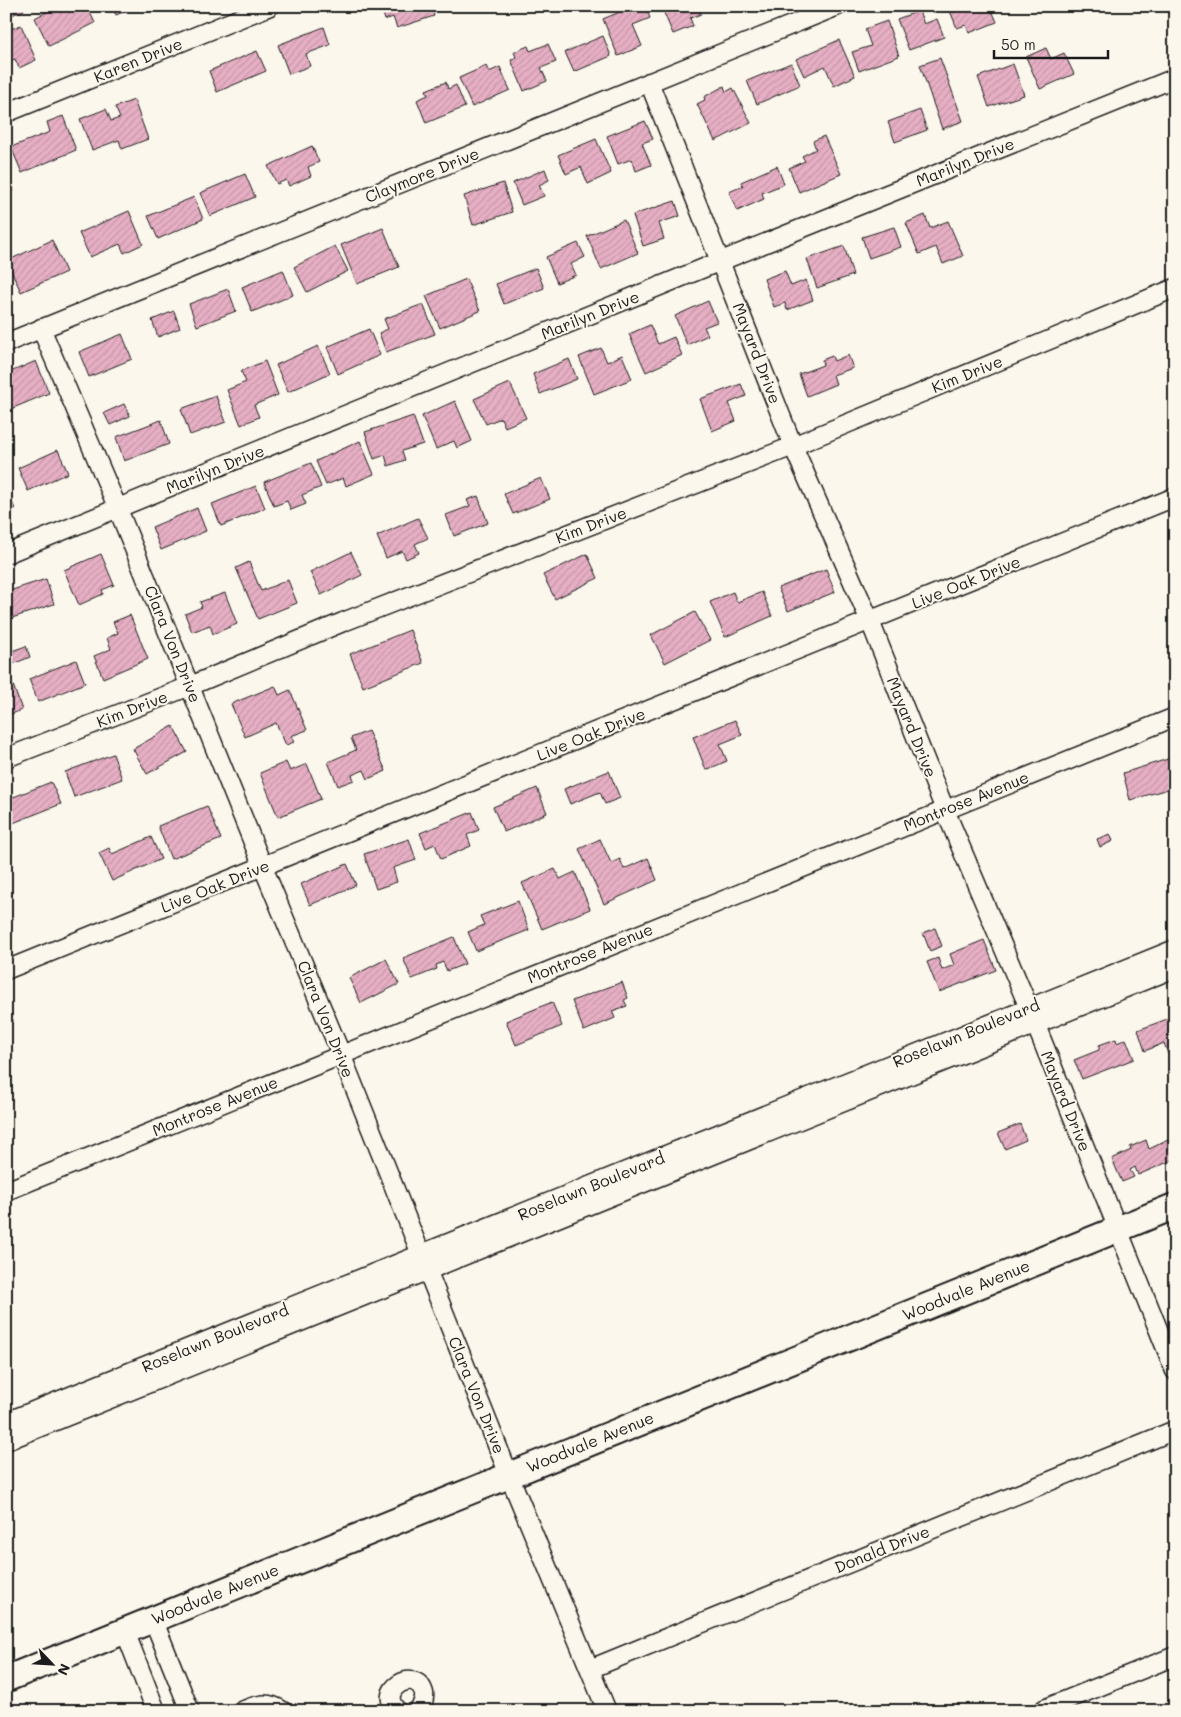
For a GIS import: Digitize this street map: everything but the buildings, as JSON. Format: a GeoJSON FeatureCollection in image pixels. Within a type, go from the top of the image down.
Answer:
{"type":"FeatureCollection","features":[{"type":"Feature","properties":{"kind":"street","name":"Karen Drive"},"geometry":{"type":"LineString","coordinates":[[6,113],[270,6]]}},
{"type":"Feature","properties":{"kind":"street","name":"Claymore Drive"},"geometry":{"type":"LineString","coordinates":[[6,343],[838,6]]}},
{"type":"Feature","properties":{"kind":"street","name":"Marilyn Drive"},"geometry":{"type":"LineString","coordinates":[[6,554],[721,261],[1175,78]]}},
{"type":"Feature","properties":{"kind":"street","name":"Mayard Drive"},"geometry":{"type":"LineString","coordinates":[[649,82],[793,446],[870,621],[945,810],[1036,1025],[1175,1371]]}},
{"type":"Feature","properties":{"kind":"street","name":"Kim Drive"},"geometry":{"type":"LineString","coordinates":[[6,758],[190,686],[343,622],[793,446],[1175,288]]}},
{"type":"Feature","properties":{"kind":"street","name":"Clara Von Drive"},"geometry":{"type":"LineString","coordinates":[[41,328],[118,508],[509,1475],[607,1711]]}},
{"type":"Feature","properties":{"kind":"street","name":"Live Oak Drive"},"geometry":{"type":"LineString","coordinates":[[6,970],[1175,497]]}},
{"type":"Feature","properties":{"kind":"street","name":"Montrose Avenue"},"geometry":{"type":"LineString","coordinates":[[6,1191],[1175,717]]}},
{"type":"Feature","properties":{"kind":"street","name":"Roselawn Boulevard"},"geometry":{"type":"LineString","coordinates":[[590,1195],[725,1131],[1175,949]]}},
{"type":"Feature","properties":{"kind":"street","name":"Roselawn Boulevard"},"geometry":{"type":"LineString","coordinates":[[6,1422],[85,1399],[590,1195],[732,1147],[1175,968]]}},
{"type":"Feature","properties":{"kind":"street"},"geometry":{"type":"LineString","coordinates":[[871,1072],[878,1088]]}},
{"type":"Feature","properties":{"kind":"street"},"geometry":{"type":"LineString","coordinates":[[725,1131],[732,1147]]}},
{"type":"Feature","properties":{"kind":"street","name":"Woodvale Avenue"},"geometry":{"type":"LineString","coordinates":[[6,1679],[1175,1206]]}},
{"type":"Feature","properties":{"kind":"street","name":"Roselawn Boulevard"},"geometry":{"type":"LineString","coordinates":[[6,1441],[85,1399]]}},
{"type":"Feature","properties":{"kind":"street","name":"Donald Drive"},"geometry":{"type":"LineString","coordinates":[[590,1668],[1175,1430]]}},
{"type":"Feature","properties":{"kind":"street"},"geometry":{"type":"LineString","coordinates":[[153,1619],[190,1711]]}},
{"type":"Feature","properties":{"kind":"street"},"geometry":{"type":"LineString","coordinates":[[124,1631],[156,1711]]}},
{"type":"Feature","properties":{"kind":"street"},"geometry":{"type":"LineString","coordinates":[[1044,1709],[1175,1656]]}},
{"type":"Feature","properties":{"kind":"street"},"geometry":{"type":"LineString","coordinates":[[398,1711],[392,1703],[391,1696],[393,1690],[402,1682],[409,1681],[415,1682],[423,1692],[424,1699],[417,1711]]}},
{"type":"Feature","properties":{"kind":"street"},"geometry":{"type":"LineString","coordinates":[[241,1711],[264,1704],[272,1705],[283,1711]]}}]}
